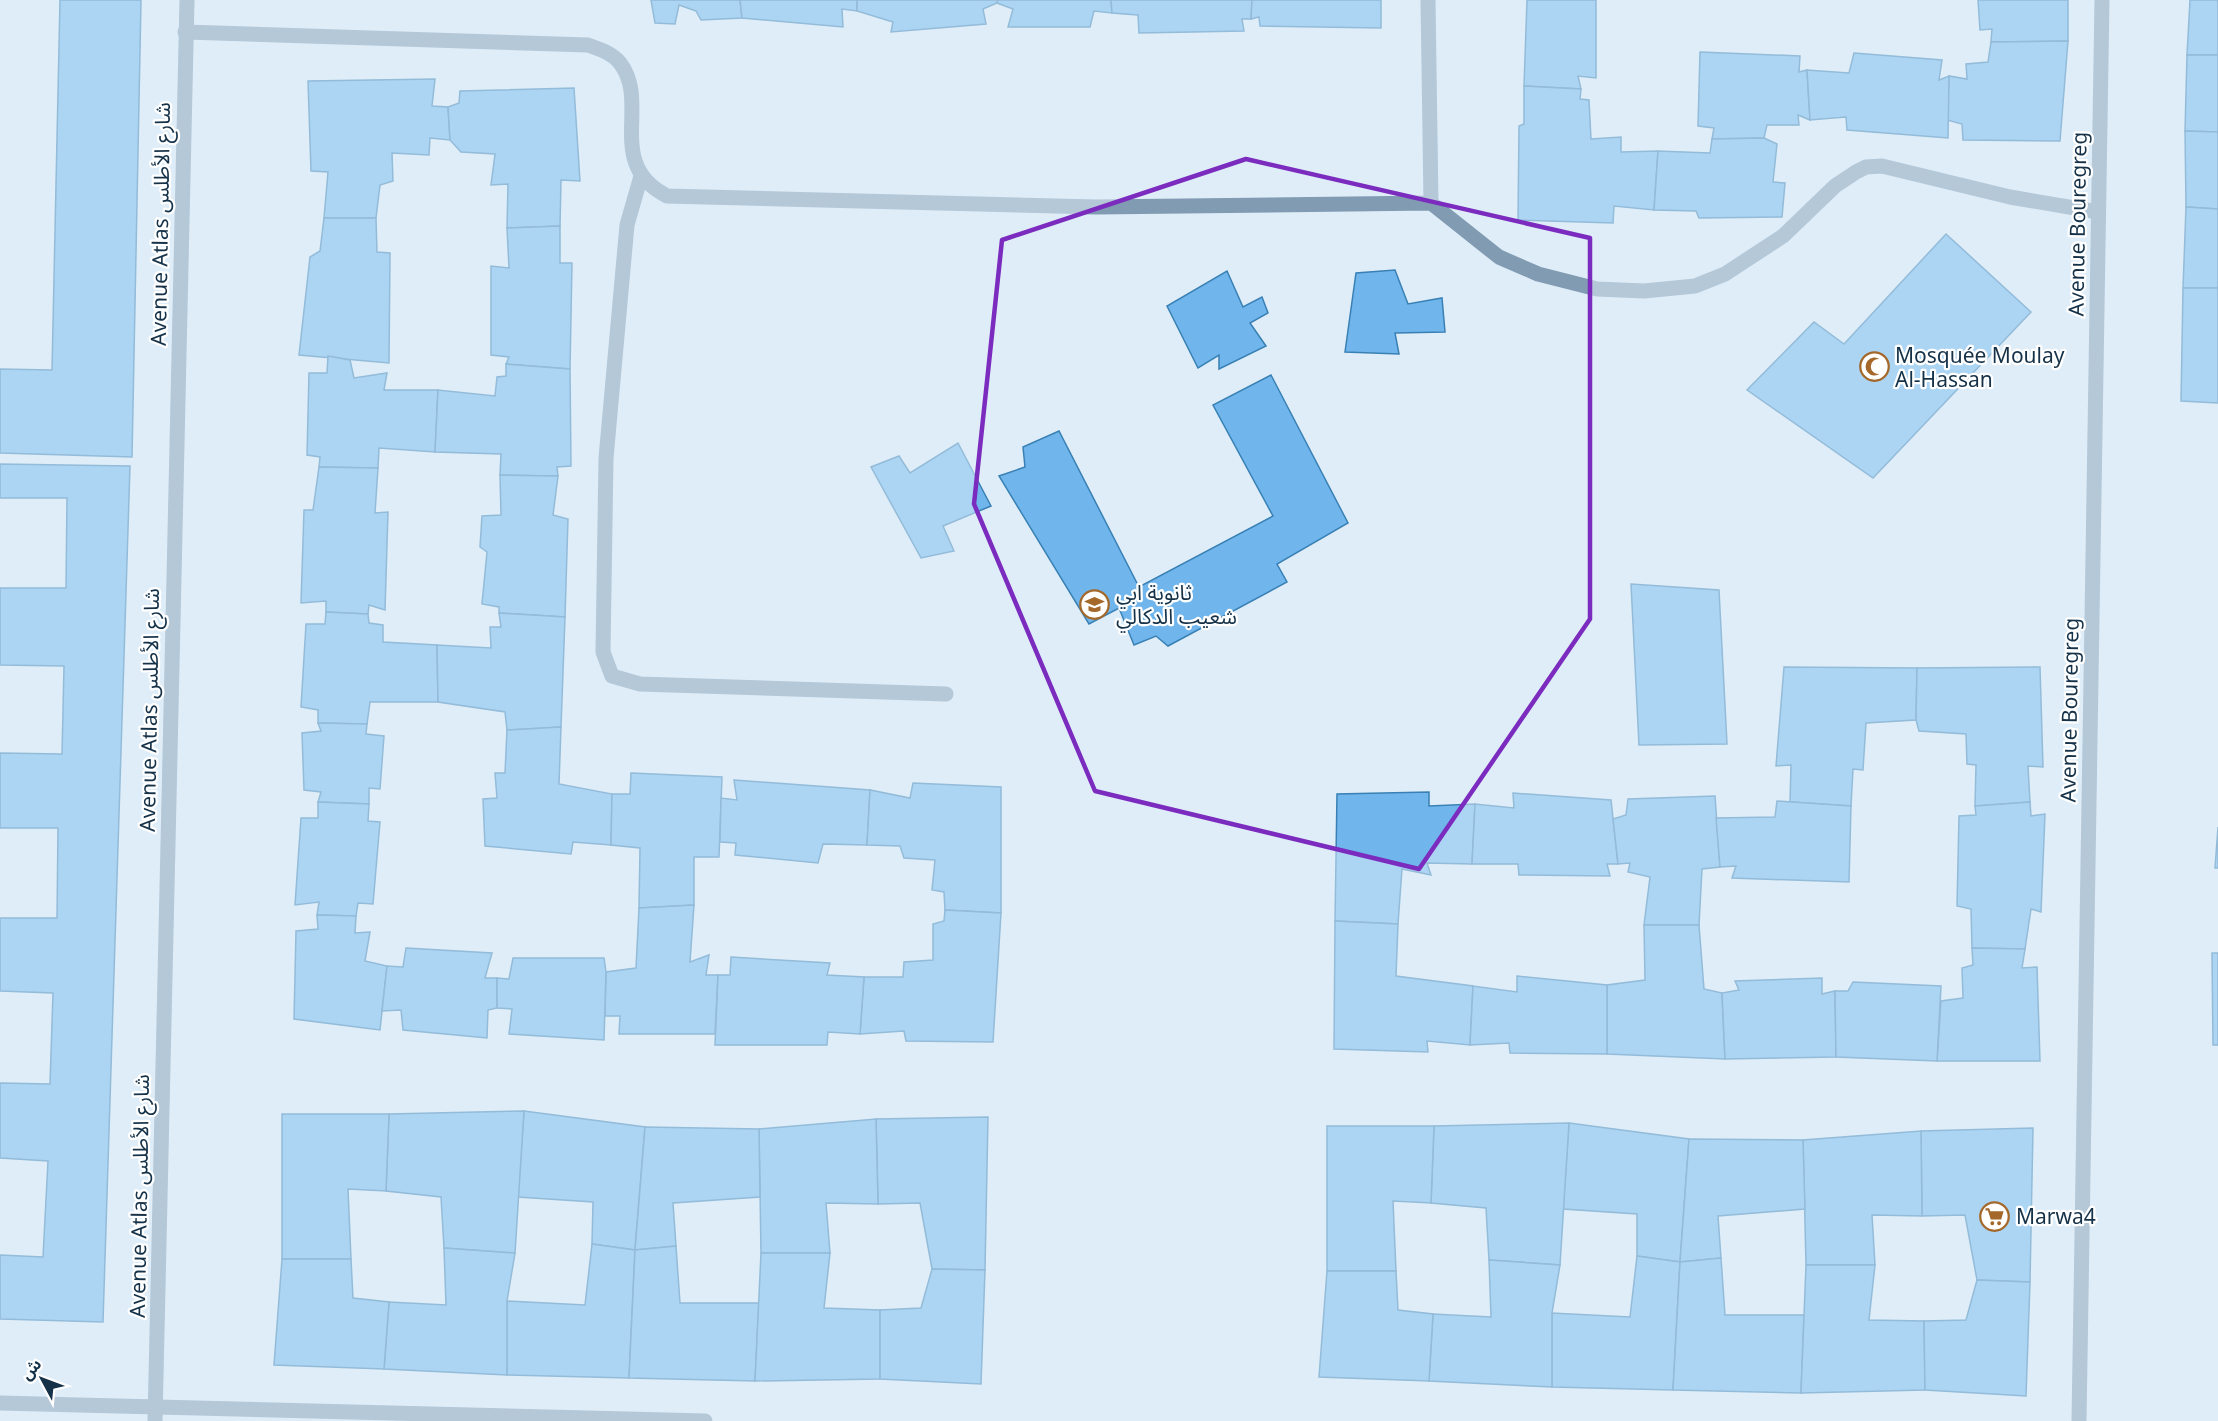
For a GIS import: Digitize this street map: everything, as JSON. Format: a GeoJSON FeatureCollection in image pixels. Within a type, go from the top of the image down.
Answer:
{"type":"FeatureCollection","features":[{"type":"Feature","properties":{"kind":"street","name":"Avenue Atlas شارع الأطلس"},"geometry":{"type":"LineString","coordinates":[[155,1414],[187,0]]}},
{"type":"Feature","properties":{"kind":"street"},"geometry":{"type":"LineString","coordinates":[[1428,0],[1431,203]]}},
{"type":"Feature","properties":{"kind":"street","name":"Avenue Bouregreg"},"geometry":{"type":"LineString","coordinates":[[2079,1421],[2102,0]]}},
{"type":"Feature","properties":{"kind":"street"},"geometry":{"type":"LineString","coordinates":[[185,32],[588,45],[608,52],[620,63],[629,79],[634,161],[650,188],[667,196],[1096,207],[1431,203],[1499,257],[1538,274],[1597,289],[1644,291],[1695,286],[1725,274],[1783,236],[1835,186],[1866,167],[1882,166],[2010,197],[2098,212]]}},
{"type":"Feature","properties":{"kind":"street"},"geometry":{"type":"LineString","coordinates":[[641,176],[627,225],[606,458],[603,652],[612,676],[640,684],[946,694]]}},
{"type":"Feature","properties":{"kind":"street"},"geometry":{"type":"LineString","coordinates":[[0,1403],[155,1414],[705,1421]]}},
{"type":"Feature","properties":{"kind":"highlighted area"},"geometry":{"type":"Polygon","coordinates":[[[1246,159],[1590,238],[1590,619],[1419,869],[1095,791],[974,504],[1002,240],[1246,159]]]}},
{"type":"Feature","properties":{"kind":"building"},"geometry":{"type":"Polygon","coordinates":[[[60,0],[141,0],[132,457],[0,453],[0,369],[52,370],[60,0]]]}},
{"type":"Feature","properties":{"kind":"building"},"geometry":{"type":"Polygon","coordinates":[[[651,0],[740,0],[742,18],[701,20],[696,11],[679,5],[675,24],[655,23],[651,0]]]}},
{"type":"Feature","properties":{"kind":"building"},"geometry":{"type":"Polygon","coordinates":[[[740,0],[857,0],[857,11],[842,9],[843,27],[742,18],[740,0]]]}},
{"type":"Feature","properties":{"kind":"building"},"geometry":{"type":"Polygon","coordinates":[[[857,0],[998,0],[997,3],[983,9],[986,24],[891,32],[893,22],[857,11],[857,0]]]}},
{"type":"Feature","properties":{"kind":"building"},"geometry":{"type":"Polygon","coordinates":[[[998,0],[1111,0],[1112,13],[1094,11],[1090,27],[1008,27],[1013,9],[997,3],[998,0]]]}},
{"type":"Feature","properties":{"kind":"building"},"geometry":{"type":"Polygon","coordinates":[[[1111,0],[1252,0],[1251,19],[1242,19],[1244,31],[1139,33],[1138,15],[1112,13],[1111,0]]]}},
{"type":"Feature","properties":{"kind":"building"},"geometry":{"type":"Polygon","coordinates":[[[1252,0],[1381,0],[1381,28],[1260,26],[1259,17],[1251,19],[1252,0]]]}},
{"type":"Feature","properties":{"kind":"building"},"geometry":{"type":"Polygon","coordinates":[[[1527,0],[1596,0],[1596,78],[1578,76],[1581,89],[1524,86],[1527,0]]]}},
{"type":"Feature","properties":{"kind":"building"},"geometry":{"type":"Polygon","coordinates":[[[1978,0],[2068,0],[2068,41],[1991,42],[1992,29],[1980,30],[1978,0]]]}},
{"type":"Feature","properties":{"kind":"building"},"geometry":{"type":"Polygon","coordinates":[[[2190,0],[2218,0],[2218,55],[2187,55],[2190,0]]]}},
{"type":"Feature","properties":{"kind":"building"},"geometry":{"type":"Polygon","coordinates":[[[2068,41],[2060,141],[1963,140],[1962,124],[1947,120],[1949,76],[1967,79],[1966,64],[1988,62],[1991,42],[2068,41]]]}},
{"type":"Feature","properties":{"kind":"building"},"geometry":{"type":"Polygon","coordinates":[[[1700,52],[1800,56],[1799,72],[1807,70],[1810,120],[1798,115],[1799,125],[1767,125],[1764,138],[1712,139],[1714,128],[1698,126],[1700,52]]]}},
{"type":"Feature","properties":{"kind":"building"},"geometry":{"type":"Polygon","coordinates":[[[1854,53],[1942,60],[1939,80],[1949,76],[1948,138],[1847,130],[1846,117],[1810,120],[1807,70],[1849,73],[1854,53]]]}},
{"type":"Feature","properties":{"kind":"building"},"geometry":{"type":"Polygon","coordinates":[[[2187,55],[2218,55],[2218,132],[2185,131],[2187,55]]]}},
{"type":"Feature","properties":{"kind":"building"},"geometry":{"type":"Polygon","coordinates":[[[435,79],[432,106],[448,107],[450,140],[430,138],[429,155],[392,153],[393,181],[380,185],[376,218],[324,218],[328,172],[311,171],[308,81],[435,79]]]}},
{"type":"Feature","properties":{"kind":"building"},"geometry":{"type":"Polygon","coordinates":[[[1524,86],[1581,89],[1580,99],[1589,100],[1591,139],[1621,137],[1621,152],[1658,151],[1654,210],[1614,206],[1613,223],[1518,220],[1519,126],[1524,124],[1524,86]]]}},
{"type":"Feature","properties":{"kind":"building"},"geometry":{"type":"Polygon","coordinates":[[[574,88],[580,181],[561,180],[560,226],[507,228],[508,184],[491,185],[495,154],[461,152],[450,140],[448,107],[459,103],[460,91],[574,88]]]}},
{"type":"Feature","properties":{"kind":"building"},"geometry":{"type":"Polygon","coordinates":[[[2185,131],[2218,132],[2218,209],[2186,207],[2185,131]]]}},
{"type":"Feature","properties":{"kind":"building"},"geometry":{"type":"Polygon","coordinates":[[[1764,138],[1777,144],[1773,182],[1785,183],[1782,217],[1699,218],[1696,211],[1654,210],[1658,151],[1710,153],[1712,139],[1764,138]]]}},
{"type":"Feature","properties":{"kind":"building"},"geometry":{"type":"Polygon","coordinates":[[[2186,207],[2218,209],[2218,288],[2183,288],[2186,207]]]}},
{"type":"Feature","properties":{"kind":"building"},"geometry":{"type":"Polygon","coordinates":[[[324,218],[376,218],[377,252],[390,253],[389,363],[299,355],[310,257],[320,251],[324,218]]]}},
{"type":"Feature","properties":{"kind":"building"},"geometry":{"type":"Polygon","coordinates":[[[560,226],[560,263],[572,263],[570,369],[506,364],[509,357],[491,355],[491,266],[509,268],[507,228],[560,226]]]}},
{"type":"Feature","properties":{"kind":"building","name":"Mosquée Moulay Al-Hassan"},"geometry":{"type":"Polygon","coordinates":[[[1946,234],[2031,312],[1873,478],[1747,390],[1814,322],[1844,344],[1946,234]]]}},
{"type":"Feature","properties":{"kind":"building"},"geometry":{"type":"Polygon","coordinates":[[[1395,270],[1408,304],[1442,298],[1445,332],[1395,333],[1399,354],[1345,352],[1356,273],[1395,270]]]}},
{"type":"Feature","properties":{"kind":"building"},"geometry":{"type":"Polygon","coordinates":[[[1227,271],[1243,307],[1262,297],[1268,313],[1250,323],[1266,346],[1219,369],[1219,355],[1198,368],[1167,306],[1227,271]]]}},
{"type":"Feature","properties":{"kind":"building"},"geometry":{"type":"Polygon","coordinates":[[[2183,288],[2218,288],[2218,403],[2181,401],[2183,288]]]}},
{"type":"Feature","properties":{"kind":"building"},"geometry":{"type":"Polygon","coordinates":[[[328,356],[350,360],[354,378],[387,373],[384,390],[438,390],[435,452],[379,448],[378,468],[319,467],[320,457],[307,455],[309,373],[327,373],[328,356]]]}},
{"type":"Feature","properties":{"kind":"building"},"geometry":{"type":"Polygon","coordinates":[[[506,364],[570,369],[571,466],[557,467],[558,476],[500,475],[501,454],[435,452],[438,390],[495,396],[497,377],[506,376],[506,364]]]}},
{"type":"Feature","properties":{"kind":"building"},"geometry":{"type":"Polygon","coordinates":[[[1271,375],[1348,523],[1277,564],[1287,582],[1168,646],[1156,636],[1134,645],[1119,608],[1089,624],[999,476],[1025,467],[1023,447],[1059,431],[1139,587],[1273,516],[1213,405],[1271,375]]]}},
{"type":"Feature","properties":{"kind":"building"},"geometry":{"type":"Polygon","coordinates":[[[958,443],[991,506],[943,526],[954,551],[921,558],[871,467],[899,456],[910,473],[958,443]]]}},
{"type":"Feature","properties":{"kind":"building"},"geometry":{"type":"Polygon","coordinates":[[[0,464],[130,466],[103,1322],[0,1319],[0,1255],[43,1257],[48,1161],[0,1158],[0,1083],[50,1084],[53,993],[0,991],[0,918],[57,918],[58,828],[0,828],[0,753],[62,754],[64,666],[0,665],[0,588],[66,588],[67,498],[0,498],[0,464]]]}},
{"type":"Feature","properties":{"kind":"building"},"geometry":{"type":"Polygon","coordinates":[[[319,467],[378,468],[375,513],[388,512],[385,610],[369,605],[368,614],[326,612],[326,601],[301,603],[304,510],[313,510],[319,467]]]}},
{"type":"Feature","properties":{"kind":"building"},"geometry":{"type":"Polygon","coordinates":[[[500,475],[558,476],[553,515],[568,519],[565,617],[499,613],[499,607],[482,604],[487,552],[480,547],[482,516],[501,515],[500,475]]]}},
{"type":"Feature","properties":{"kind":"building"},"geometry":{"type":"Polygon","coordinates":[[[1631,584],[1719,590],[1727,744],[1639,745],[1631,584]]]}},
{"type":"Feature","properties":{"kind":"building"},"geometry":{"type":"Polygon","coordinates":[[[326,612],[368,614],[369,623],[383,625],[383,642],[437,645],[438,702],[370,702],[367,724],[318,723],[318,710],[301,707],[306,624],[325,624],[326,612]]]}},
{"type":"Feature","properties":{"kind":"building"},"geometry":{"type":"Polygon","coordinates":[[[499,613],[565,617],[561,727],[507,730],[505,712],[438,702],[437,645],[491,648],[490,627],[501,627],[499,613]]]}},
{"type":"Feature","properties":{"kind":"building"},"geometry":{"type":"Polygon","coordinates":[[[1784,667],[1917,668],[1916,720],[1866,723],[1863,770],[1853,769],[1851,806],[1790,802],[1791,765],[1776,766],[1784,667]]]}},
{"type":"Feature","properties":{"kind":"building"},"geometry":{"type":"Polygon","coordinates":[[[2040,667],[2043,767],[2028,766],[2030,802],[1975,806],[1976,765],[1967,764],[1966,734],[1919,731],[1916,720],[1917,668],[2040,667]]]}},
{"type":"Feature","properties":{"kind":"building"},"geometry":{"type":"Polygon","coordinates":[[[318,723],[367,724],[366,734],[384,736],[380,789],[369,788],[369,804],[318,802],[321,792],[304,790],[302,733],[321,731],[318,723]]]}},
{"type":"Feature","properties":{"kind":"building"},"geometry":{"type":"Polygon","coordinates":[[[561,727],[559,784],[612,794],[611,845],[573,842],[571,854],[485,846],[483,799],[497,798],[495,773],[505,773],[507,730],[561,727]]]}},
{"type":"Feature","properties":{"kind":"building"},"geometry":{"type":"Polygon","coordinates":[[[631,773],[722,777],[719,857],[694,857],[694,905],[639,908],[640,848],[611,845],[612,794],[630,794],[631,773]]]}},
{"type":"Feature","properties":{"kind":"building"},"geometry":{"type":"Polygon","coordinates":[[[734,780],[870,790],[867,845],[823,844],[818,863],[735,855],[736,843],[720,842],[721,798],[737,800],[734,780]]]}},
{"type":"Feature","properties":{"kind":"building"},"geometry":{"type":"Polygon","coordinates":[[[913,783],[1001,787],[1001,913],[945,910],[944,892],[932,890],[935,860],[904,858],[900,846],[867,845],[870,790],[910,798],[913,783]]]}},
{"type":"Feature","properties":{"kind":"building"},"geometry":{"type":"Polygon","coordinates":[[[1429,792],[1429,806],[1475,804],[1472,864],[1427,863],[1431,875],[1402,869],[1398,924],[1335,921],[1337,794],[1429,792]]]}},
{"type":"Feature","properties":{"kind":"building"},"geometry":{"type":"Polygon","coordinates":[[[1513,793],[1611,800],[1618,864],[1607,864],[1610,876],[1519,875],[1518,864],[1472,864],[1475,804],[1514,808],[1513,793]]]}},
{"type":"Feature","properties":{"kind":"building"},"geometry":{"type":"Polygon","coordinates":[[[1715,796],[1720,867],[1702,869],[1699,925],[1644,925],[1650,877],[1628,872],[1630,863],[1618,864],[1613,819],[1626,815],[1628,799],[1715,796]]]}},
{"type":"Feature","properties":{"kind":"building"},"geometry":{"type":"Polygon","coordinates":[[[1777,801],[1851,806],[1849,882],[1732,878],[1736,866],[1720,867],[1716,818],[1775,817],[1777,801]]]}},
{"type":"Feature","properties":{"kind":"building"},"geometry":{"type":"Polygon","coordinates":[[[318,802],[369,804],[368,821],[380,822],[373,904],[358,903],[356,916],[317,915],[319,902],[295,905],[301,818],[318,818],[318,802]]]}},
{"type":"Feature","properties":{"kind":"building"},"geometry":{"type":"Polygon","coordinates":[[[2030,802],[2031,816],[2045,814],[2041,912],[2031,909],[2025,949],[1972,948],[1971,909],[1957,906],[1959,816],[1976,815],[1975,806],[2030,802]]]}},
{"type":"Feature","properties":{"kind":"building"},"geometry":{"type":"Polygon","coordinates":[[[2218,827],[2218,868],[2215,868],[2218,827]]]}},
{"type":"Feature","properties":{"kind":"building"},"geometry":{"type":"Polygon","coordinates":[[[694,905],[690,962],[709,955],[706,975],[718,975],[715,1034],[619,1034],[620,1016],[605,1016],[606,972],[636,968],[639,908],[694,905]]]}},
{"type":"Feature","properties":{"kind":"building"},"geometry":{"type":"Polygon","coordinates":[[[945,910],[1001,913],[993,1042],[906,1041],[904,1031],[860,1034],[864,977],[903,977],[904,962],[933,960],[933,924],[944,921],[945,910]]]}},
{"type":"Feature","properties":{"kind":"building"},"geometry":{"type":"Polygon","coordinates":[[[317,915],[356,916],[355,933],[370,932],[365,961],[387,966],[380,1030],[294,1019],[296,931],[318,929],[317,915]]]}},
{"type":"Feature","properties":{"kind":"building"},"geometry":{"type":"Polygon","coordinates":[[[1335,921],[1398,924],[1396,976],[1473,986],[1470,1045],[1427,1041],[1428,1052],[1334,1049],[1335,921]]]}},
{"type":"Feature","properties":{"kind":"building"},"geometry":{"type":"Polygon","coordinates":[[[1644,925],[1699,925],[1704,989],[1722,993],[1725,1059],[1607,1054],[1607,985],[1645,980],[1644,925]]]}},
{"type":"Feature","properties":{"kind":"building"},"geometry":{"type":"Polygon","coordinates":[[[406,948],[492,953],[485,978],[497,978],[497,1008],[488,1010],[487,1038],[403,1030],[401,1010],[382,1011],[387,966],[403,967],[406,948]]]}},
{"type":"Feature","properties":{"kind":"building"},"geometry":{"type":"Polygon","coordinates":[[[1972,948],[2025,949],[2022,968],[2037,967],[2040,1061],[1937,1061],[1941,1001],[1963,998],[1962,968],[1973,965],[1972,948]]]}},
{"type":"Feature","properties":{"kind":"building"},"geometry":{"type":"Polygon","coordinates":[[[2212,953],[2218,953],[2218,1045],[2213,1045],[2212,953]]]}},
{"type":"Feature","properties":{"kind":"building"},"geometry":{"type":"Polygon","coordinates":[[[731,957],[830,963],[827,975],[864,977],[860,1034],[828,1032],[827,1045],[715,1045],[718,975],[730,975],[731,957]]]}},
{"type":"Feature","properties":{"kind":"building"},"geometry":{"type":"Polygon","coordinates":[[[513,958],[604,958],[606,972],[604,1040],[509,1034],[512,1009],[497,1008],[497,978],[509,979],[513,958]]]}},
{"type":"Feature","properties":{"kind":"building"},"geometry":{"type":"Polygon","coordinates":[[[1517,976],[1607,985],[1607,1054],[1510,1053],[1509,1043],[1470,1045],[1473,986],[1517,992],[1517,976]]]}},
{"type":"Feature","properties":{"kind":"building"},"geometry":{"type":"Polygon","coordinates":[[[1822,978],[1822,994],[1835,991],[1836,1057],[1725,1059],[1722,993],[1739,990],[1735,981],[1822,978]]]}},
{"type":"Feature","properties":{"kind":"building"},"geometry":{"type":"Polygon","coordinates":[[[1853,982],[1941,986],[1937,1061],[1836,1057],[1835,991],[1848,991],[1853,982]]]}},
{"type":"Feature","properties":{"kind":"building"},"geometry":{"type":"Polygon","coordinates":[[[524,1111],[645,1127],[635,1250],[592,1244],[593,1202],[518,1197],[524,1111]]]}},
{"type":"Feature","properties":{"kind":"building"},"geometry":{"type":"Polygon","coordinates":[[[524,1111],[515,1253],[444,1248],[441,1197],[386,1191],[389,1114],[524,1111]]]}},
{"type":"Feature","properties":{"kind":"building"},"geometry":{"type":"Polygon","coordinates":[[[282,1114],[389,1114],[386,1191],[348,1189],[351,1259],[282,1259],[282,1114]]]}},
{"type":"Feature","properties":{"kind":"building"},"geometry":{"type":"Polygon","coordinates":[[[988,1117],[985,1270],[932,1269],[920,1203],[878,1204],[876,1119],[988,1117]]]}},
{"type":"Feature","properties":{"kind":"building"},"geometry":{"type":"Polygon","coordinates":[[[876,1119],[878,1204],[826,1203],[830,1253],[761,1253],[759,1129],[876,1119]]]}},
{"type":"Feature","properties":{"kind":"building"},"geometry":{"type":"Polygon","coordinates":[[[1569,1123],[1689,1139],[1680,1262],[1637,1256],[1637,1214],[1563,1209],[1569,1123]]]}},
{"type":"Feature","properties":{"kind":"building"},"geometry":{"type":"Polygon","coordinates":[[[1569,1123],[1560,1265],[1489,1260],[1486,1208],[1431,1203],[1434,1126],[1569,1123]]]}},
{"type":"Feature","properties":{"kind":"building"},"geometry":{"type":"Polygon","coordinates":[[[1327,1126],[1434,1126],[1431,1203],[1393,1201],[1396,1271],[1327,1271],[1327,1126]]]}},
{"type":"Feature","properties":{"kind":"building"},"geometry":{"type":"Polygon","coordinates":[[[645,1127],[759,1129],[760,1197],[673,1203],[676,1246],[635,1250],[645,1127]]]}},
{"type":"Feature","properties":{"kind":"building"},"geometry":{"type":"Polygon","coordinates":[[[2033,1128],[2030,1282],[1977,1280],[1965,1215],[1922,1216],[1921,1131],[2033,1128]]]}},
{"type":"Feature","properties":{"kind":"building"},"geometry":{"type":"Polygon","coordinates":[[[1921,1131],[1922,1216],[1872,1215],[1875,1265],[1806,1265],[1803,1140],[1921,1131]]]}},
{"type":"Feature","properties":{"kind":"building"},"geometry":{"type":"Polygon","coordinates":[[[1689,1139],[1803,1140],[1805,1209],[1718,1216],[1721,1258],[1680,1262],[1689,1139]]]}},
{"type":"Feature","properties":{"kind":"building"},"geometry":{"type":"Polygon","coordinates":[[[592,1244],[635,1250],[629,1378],[507,1375],[507,1301],[585,1305],[592,1244]]]}},
{"type":"Feature","properties":{"kind":"building"},"geometry":{"type":"Polygon","coordinates":[[[676,1246],[680,1303],[759,1303],[755,1381],[629,1378],[635,1250],[676,1246]]]}},
{"type":"Feature","properties":{"kind":"building"},"geometry":{"type":"Polygon","coordinates":[[[444,1248],[515,1253],[507,1301],[507,1375],[384,1369],[389,1302],[446,1305],[444,1248]]]}},
{"type":"Feature","properties":{"kind":"building"},"geometry":{"type":"Polygon","coordinates":[[[761,1253],[830,1253],[824,1308],[880,1310],[880,1379],[755,1381],[761,1253]]]}},
{"type":"Feature","properties":{"kind":"building"},"geometry":{"type":"Polygon","coordinates":[[[1637,1256],[1680,1262],[1673,1390],[1552,1387],[1552,1313],[1630,1317],[1637,1256]]]}},
{"type":"Feature","properties":{"kind":"building"},"geometry":{"type":"Polygon","coordinates":[[[1721,1258],[1725,1315],[1804,1315],[1801,1393],[1673,1390],[1680,1262],[1721,1258]]]}},
{"type":"Feature","properties":{"kind":"building"},"geometry":{"type":"Polygon","coordinates":[[[282,1259],[351,1259],[353,1298],[389,1302],[384,1369],[274,1365],[282,1259]]]}},
{"type":"Feature","properties":{"kind":"building"},"geometry":{"type":"Polygon","coordinates":[[[1489,1260],[1560,1265],[1552,1313],[1552,1387],[1429,1381],[1433,1314],[1491,1317],[1489,1260]]]}},
{"type":"Feature","properties":{"kind":"building"},"geometry":{"type":"Polygon","coordinates":[[[1806,1265],[1875,1265],[1869,1320],[1924,1321],[1925,1390],[1801,1393],[1806,1265]]]}},
{"type":"Feature","properties":{"kind":"building"},"geometry":{"type":"Polygon","coordinates":[[[932,1269],[985,1270],[981,1384],[880,1379],[880,1310],[921,1308],[932,1269]]]}},
{"type":"Feature","properties":{"kind":"building"},"geometry":{"type":"Polygon","coordinates":[[[1327,1271],[1396,1271],[1398,1310],[1433,1314],[1429,1381],[1319,1377],[1327,1271]]]}},
{"type":"Feature","properties":{"kind":"building"},"geometry":{"type":"Polygon","coordinates":[[[1977,1280],[2030,1282],[2026,1396],[1925,1390],[1924,1321],[1966,1320],[1977,1280]]]}},
{"type":"Feature","properties":{"kind":"place","name":"Mosquée Moulay Al-Hassan"},"geometry":{"type":"Point","coordinates":[1874,367]}},
{"type":"Feature","properties":{"kind":"place","name":"ثانوية ابي شعيب الدكالي"},"geometry":{"type":"Point","coordinates":[1095,604]}},
{"type":"Feature","properties":{"kind":"place","name":"Marwa4"},"geometry":{"type":"Point","coordinates":[1995,1216]}}]}
